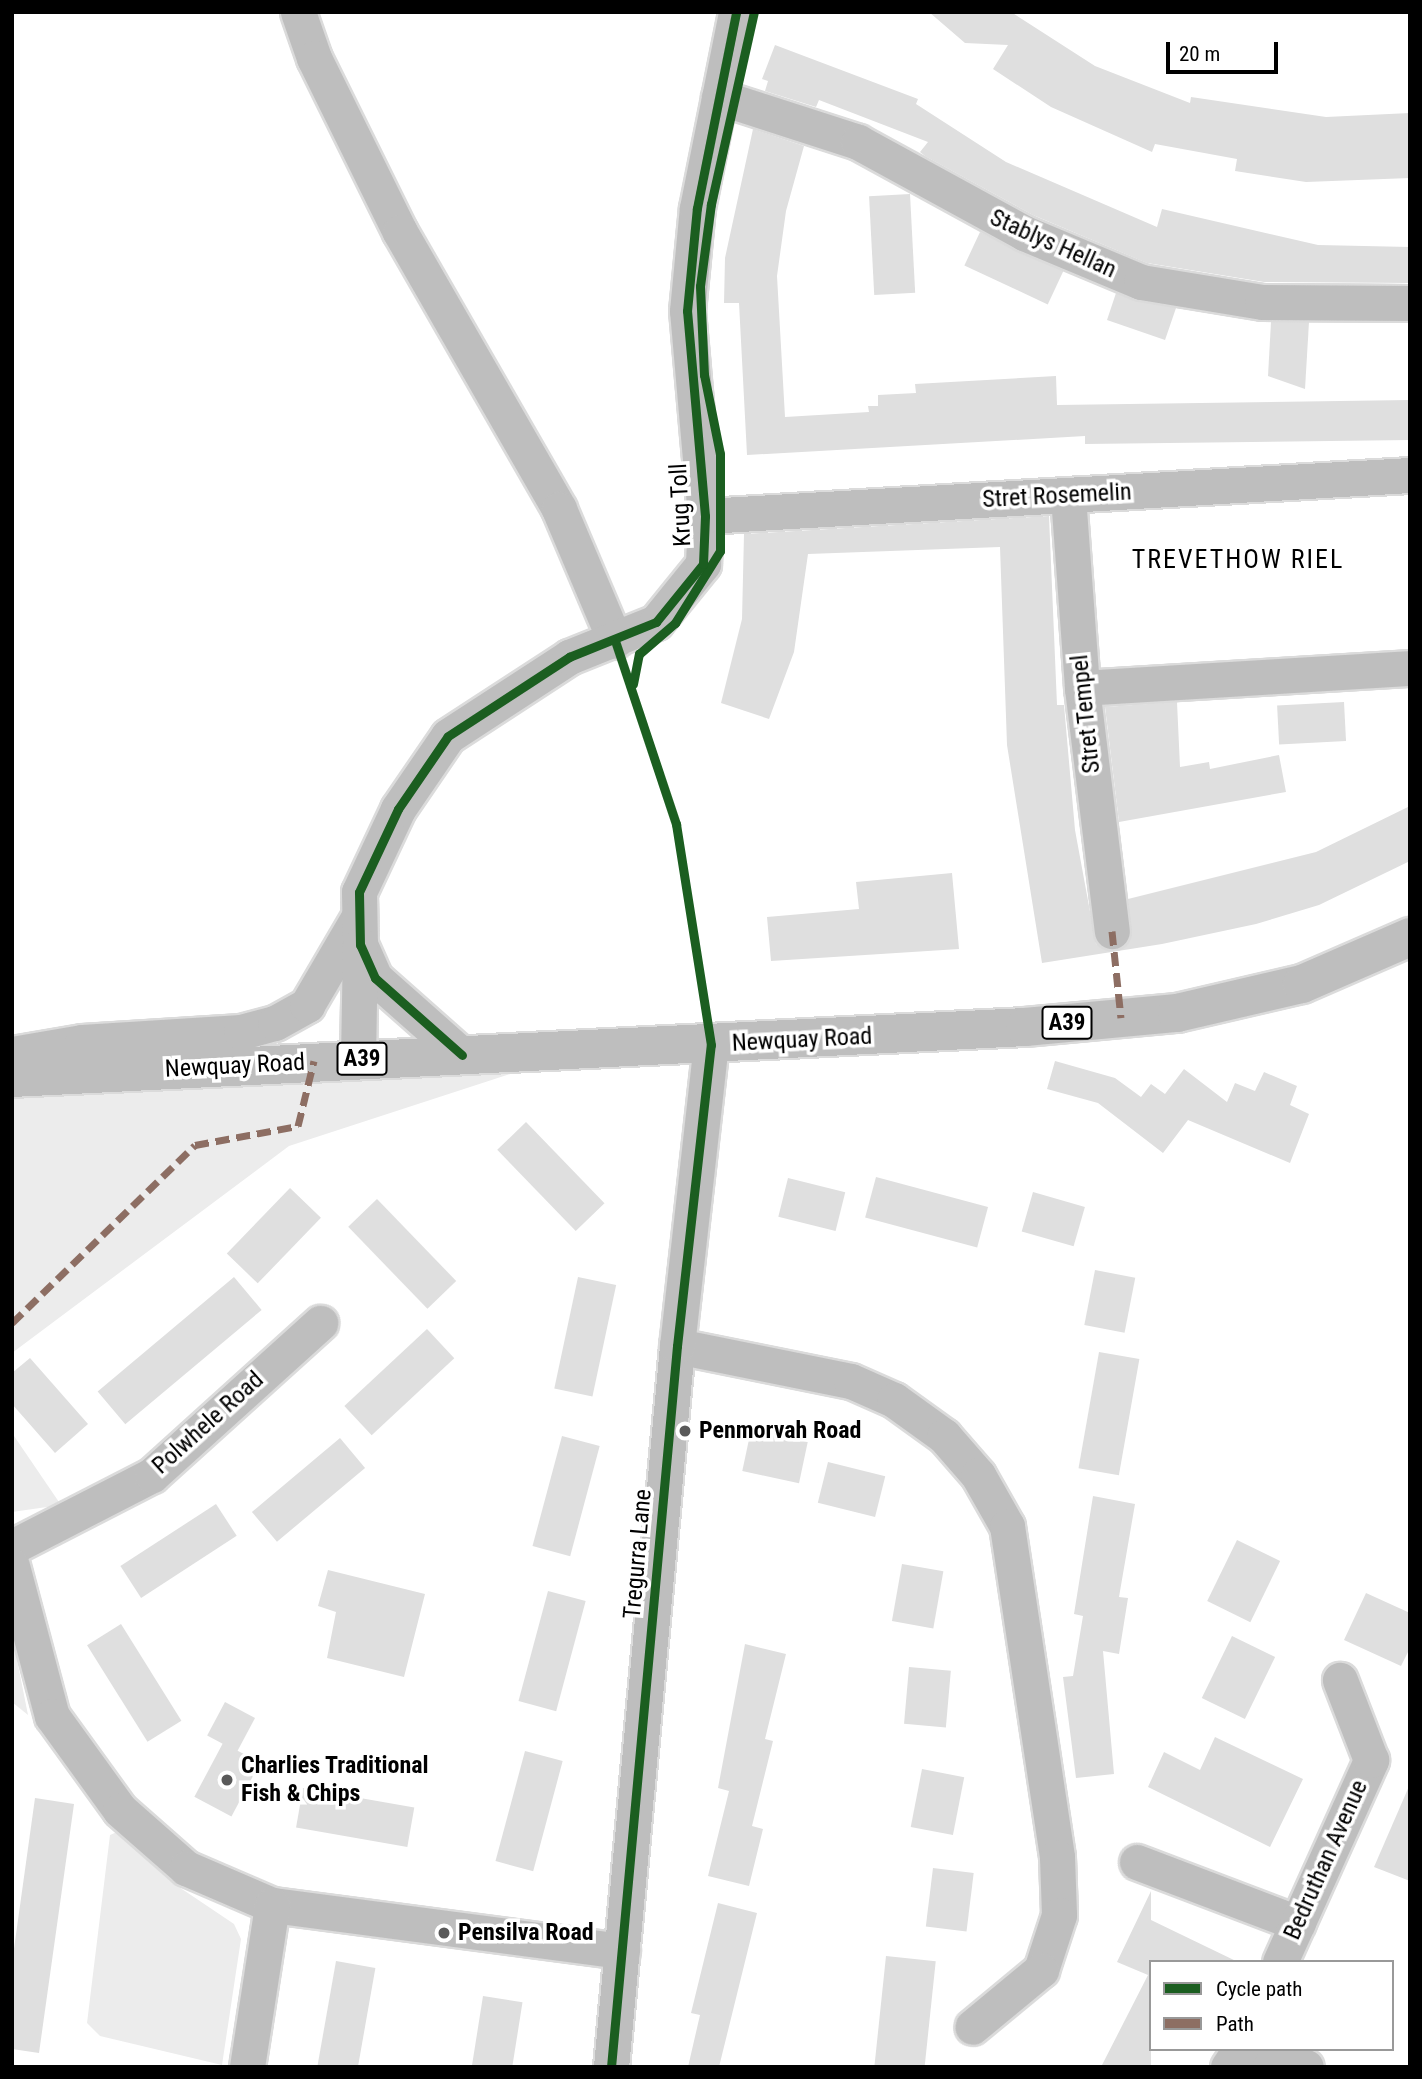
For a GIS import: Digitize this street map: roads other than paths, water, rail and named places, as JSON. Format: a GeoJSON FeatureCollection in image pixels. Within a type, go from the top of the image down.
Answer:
{"type":"FeatureCollection","features":[{"type":"Feature","properties":{"kind":"highway","name":"Newquay Road"},"geometry":{"type":"LineString","coordinates":[[12,1079],[349,1059],[711,1045],[1177,1013],[1302,984],[1410,937]]}},
{"type":"Feature","properties":{"kind":"street"},"geometry":{"type":"LineString","coordinates":[[298,12],[314,58],[400,232],[559,509],[615,641]]}},
{"type":"Feature","properties":{"kind":"street","name":"Krug Toll"},"geometry":{"type":"LineString","coordinates":[[359,932],[359,892],[380,845],[415,779],[448,736],[569,657],[615,641],[656,622],[683,596],[703,564],[705,516],[687,311],[697,208],[736,12]]}},
{"type":"Feature","properties":{"kind":"street","name":"Stablys Hellan"},"geometry":{"type":"LineString","coordinates":[[719,97],[858,142],[1024,233],[1141,282],[1262,302],[1410,303]]}},
{"type":"Feature","properties":{"kind":"street","name":"Stret Rosemelin"},"geometry":{"type":"LineString","coordinates":[[705,516],[1410,475]]}},
{"type":"Feature","properties":{"kind":"street","name":"Stret Tempel"},"geometry":{"type":"LineString","coordinates":[[1068,496],[1082,688],[1112,931]]}},
{"type":"Feature","properties":{"kind":"street"},"geometry":{"type":"LineString","coordinates":[[1082,688],[1410,668]]}},
{"type":"Feature","properties":{"kind":"street"},"geometry":{"type":"LineString","coordinates":[[12,1054],[82,1042],[241,1032],[307,1005],[359,932]]}},
{"type":"Feature","properties":{"kind":"street"},"geometry":{"type":"LineString","coordinates":[[359,932],[375,978],[463,1055]]}},
{"type":"Feature","properties":{"kind":"street"},"geometry":{"type":"LineString","coordinates":[[349,1059],[359,932]]}},
{"type":"Feature","properties":{"kind":"street"},"geometry":{"type":"LineString","coordinates":[[326,976],[349,1059]]}},
{"type":"Feature","properties":{"kind":"street","name":"Tregurra Lane"},"geometry":{"type":"LineString","coordinates":[[611,2067],[677,1346],[711,1045]]}},
{"type":"Feature","properties":{"kind":"street","name":"Polwhele Road"},"geometry":{"type":"LineString","coordinates":[[12,1547],[152,1475],[320,1323]]}},
{"type":"Feature","properties":{"kind":"street"},"geometry":{"type":"LineString","coordinates":[[677,1346],[851,1381],[894,1400],[944,1436],[978,1475],[1007,1526],[1025,1614],[1059,1915],[1041,1970],[972,2027]]}},
{"type":"Feature","properties":{"kind":"street"},"geometry":{"type":"LineString","coordinates":[[12,1566],[52,1716],[95,1780],[149,1839],[186,1868],[272,1905],[621,1951]]}},
{"type":"Feature","properties":{"kind":"street","name":"Bedruthan Avenue"},"geometry":{"type":"LineString","coordinates":[[1281,1960],[1371,1760],[1340,1680]]}},
{"type":"Feature","properties":{"kind":"street"},"geometry":{"type":"LineString","coordinates":[[1137,1862],[1297,1923]]}},
{"type":"Feature","properties":{"kind":"street"},"geometry":{"type":"LineString","coordinates":[[247,2067],[272,1905]]}},
{"type":"Feature","properties":{"kind":"street"},"geometry":{"type":"LineString","coordinates":[[1228,2067],[1239,2051]]}},
{"type":"Feature","properties":{"kind":"street"},"geometry":{"type":"LineString","coordinates":[[1262,2051],[1306,2067]]}},
{"type":"Feature","properties":{"kind":"place","name":"Penmorvah Road"},"geometry":{"type":"Point","coordinates":[685,1431]}},
{"type":"Feature","properties":{"kind":"place","name":"Charlies Traditional Fish & Chips"},"geometry":{"type":"Point","coordinates":[227,1780]}},
{"type":"Feature","properties":{"kind":"place","name":"Pensilva Road"},"geometry":{"type":"Point","coordinates":[444,1933]}},
{"type":"Feature","properties":{"kind":"district","name":"TREVETHOW RIEL"},"geometry":{"type":"Point","coordinates":[1238,560]}}]}
